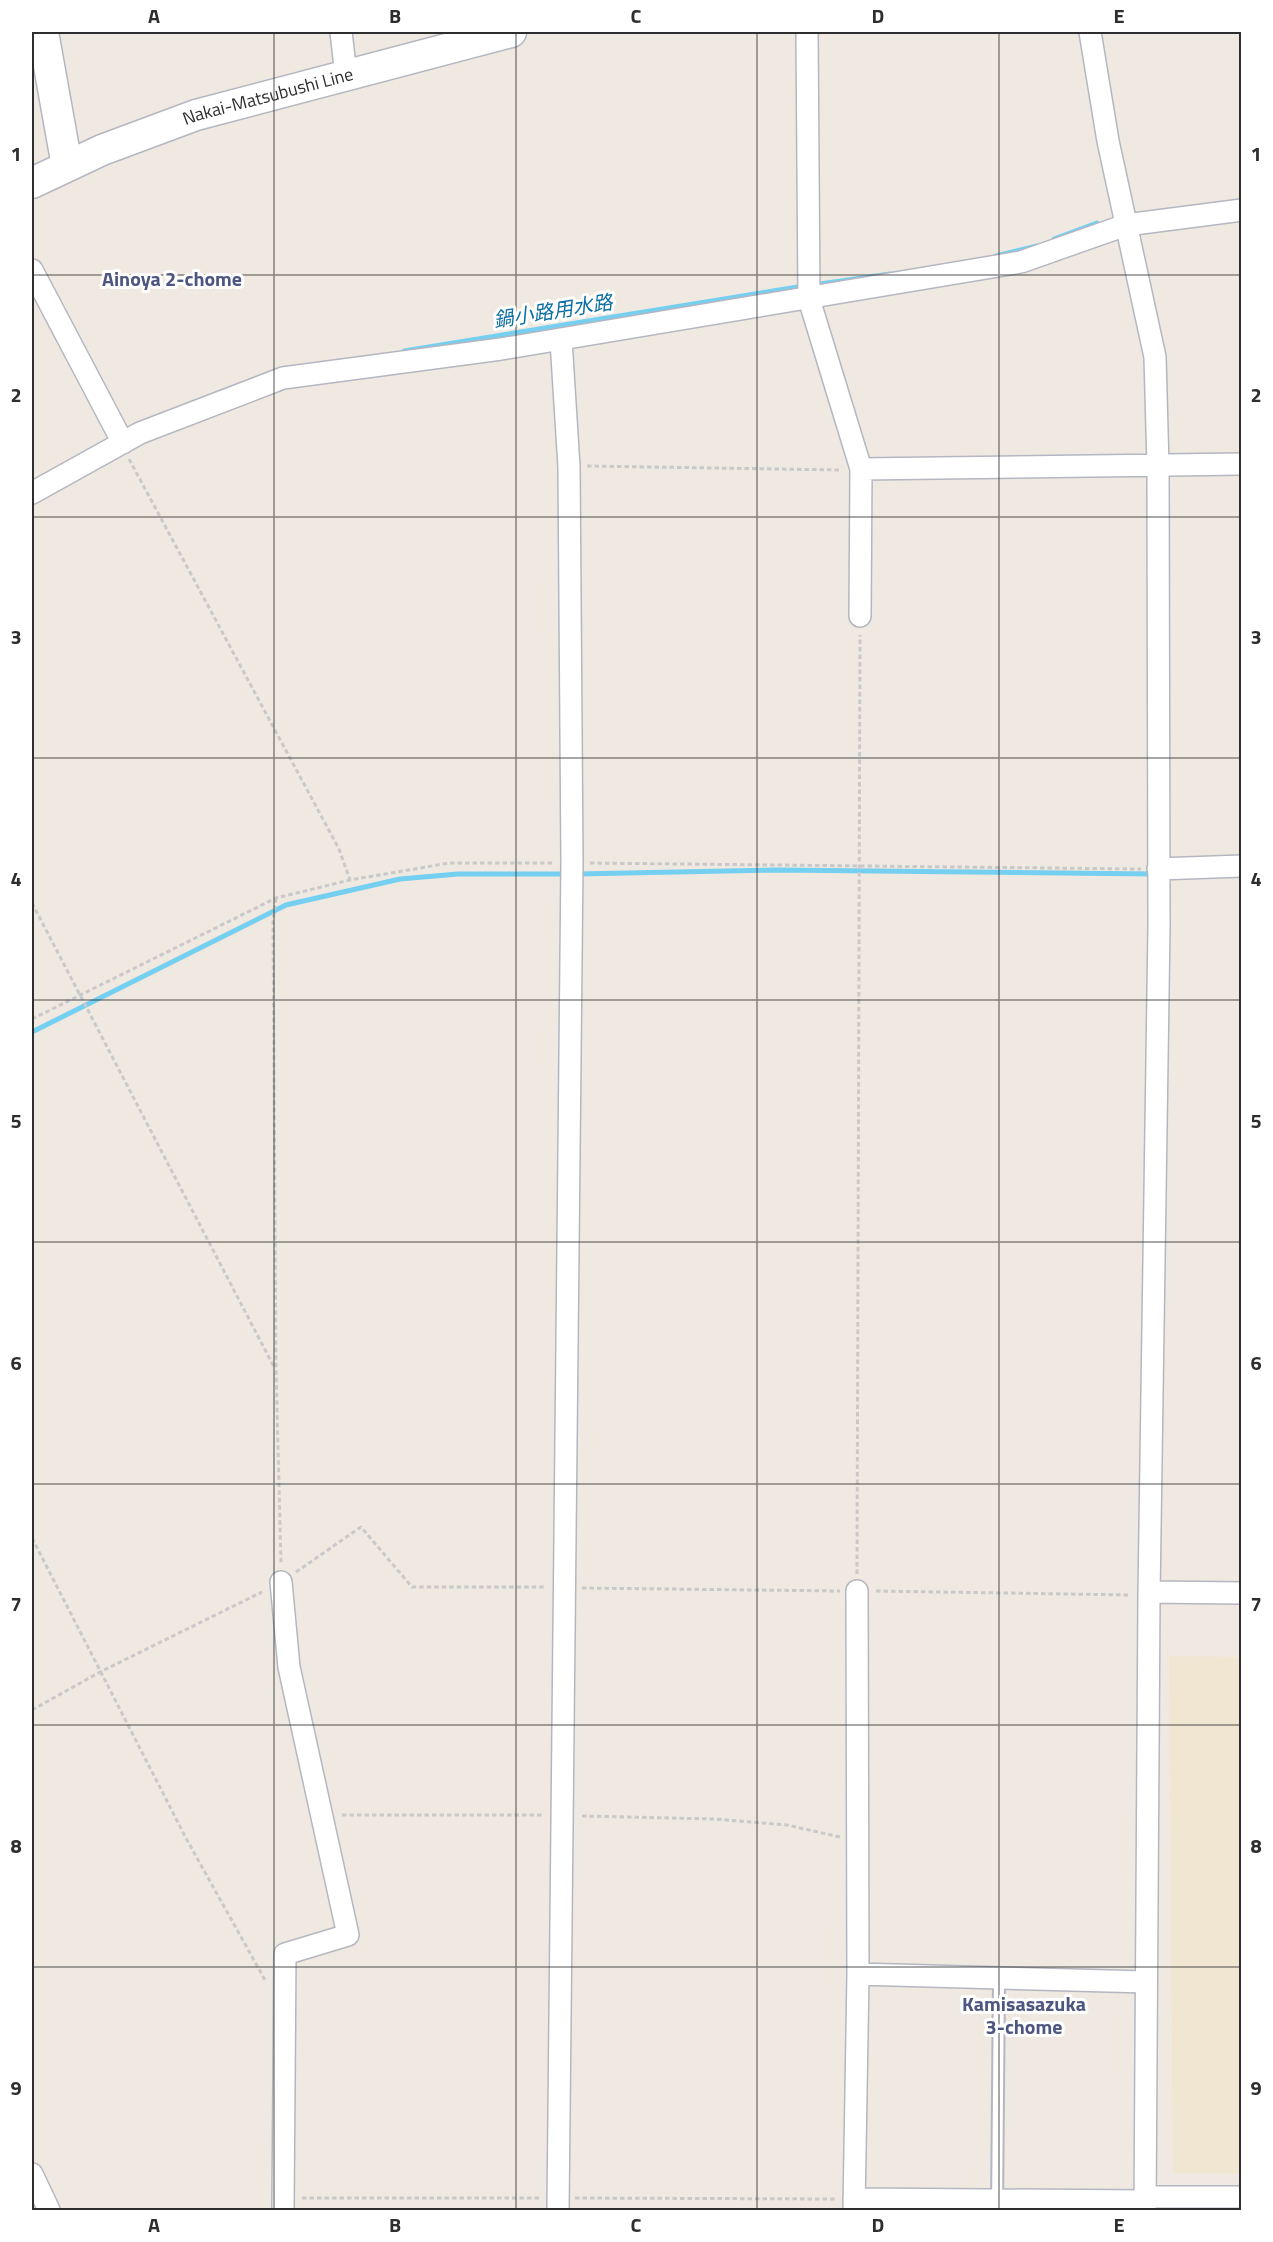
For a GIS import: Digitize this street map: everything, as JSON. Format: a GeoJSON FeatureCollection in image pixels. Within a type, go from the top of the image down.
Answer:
{"type":"FeatureCollection","features":[{"type":"Feature","properties":{"kind":"main road"},"geometry":{"type":"LineString","coordinates":[[43,32],[67,166]]}},
{"type":"Feature","properties":{"kind":"main road","name":"Nakai-Matsubushi Line"},"geometry":{"type":"LineString","coordinates":[[32,183],[102,150],[196,115],[511,32]]}},
{"type":"Feature","properties":{"kind":"street"},"geometry":{"type":"LineString","coordinates":[[341,32],[346,75]]}},
{"type":"Feature","properties":{"kind":"street"},"geometry":{"type":"LineString","coordinates":[[807,32],[809,299],[861,470],[860,615]]}},
{"type":"Feature","properties":{"kind":"street"},"geometry":{"type":"LineString","coordinates":[[1090,32],[1096,78],[1155,357],[1158,466],[1158,869],[1149,1593],[1145,2203]]}},
{"type":"Feature","properties":{"kind":"street"},"geometry":{"type":"LineString","coordinates":[[32,493],[140,433],[283,378],[561,340],[1022,262],[1126,225],[1242,210]]}},
{"type":"Feature","properties":{"kind":"street"},"geometry":{"type":"LineString","coordinates":[[32,270],[123,443]]}},
{"type":"Feature","properties":{"kind":"street"},"geometry":{"type":"LineString","coordinates":[[558,2211],[572,862],[569,467],[561,340]]}},
{"type":"Feature","properties":{"kind":"street"},"geometry":{"type":"LineString","coordinates":[[861,470],[1004,465],[1242,464]]}},
{"type":"Feature","properties":{"kind":"street"},"geometry":{"type":"LineString","coordinates":[[1158,869],[1242,866]]}},
{"type":"Feature","properties":{"kind":"street"},"geometry":{"type":"LineString","coordinates":[[281,1582],[289,1667],[348,1935],[285,1954],[283,2211]]}},
{"type":"Feature","properties":{"kind":"street"},"geometry":{"type":"LineString","coordinates":[[857,1591],[858,1974],[854,2205],[1145,2203],[1242,2197]]}},
{"type":"Feature","properties":{"kind":"street"},"geometry":{"type":"LineString","coordinates":[[1149,1593],[1242,1593]]}},
{"type":"Feature","properties":{"kind":"street"},"geometry":{"type":"LineString","coordinates":[[858,1974],[1146,1982]]}},
{"type":"Feature","properties":{"kind":"street"},"geometry":{"type":"LineString","coordinates":[[32,2175],[49,2211]]}},
{"type":"Feature","properties":{"kind":"lane"},"geometry":{"type":"LineString","coordinates":[[997,2205],[999,1978]]}},
{"type":"Feature","properties":{"kind":"path"},"geometry":{"type":"LineString","coordinates":[[123,443],[130,462],[339,849],[350,880]]}},
{"type":"Feature","properties":{"kind":"path"},"geometry":{"type":"LineString","coordinates":[[569,467],[861,470]]}},
{"type":"Feature","properties":{"kind":"path"},"geometry":{"type":"LineString","coordinates":[[857,1591],[860,615]]}},
{"type":"Feature","properties":{"kind":"path"},"geometry":{"type":"LineString","coordinates":[[32,1019],[276,898],[350,880],[449,863],[572,862],[1158,869]]}},
{"type":"Feature","properties":{"kind":"path"},"geometry":{"type":"LineString","coordinates":[[276,898],[273,922],[276,1370],[281,1582]]}},
{"type":"Feature","properties":{"kind":"path"},"geometry":{"type":"LineString","coordinates":[[32,903],[276,1370]]}},
{"type":"Feature","properties":{"kind":"path"},"geometry":{"type":"LineString","coordinates":[[32,1710],[100,1672],[281,1582],[361,1527],[412,1587],[1149,1593]]}},
{"type":"Feature","properties":{"kind":"path"},"geometry":{"type":"LineString","coordinates":[[32,1538],[188,1840],[266,1982]]}},
{"type":"Feature","properties":{"kind":"path"},"geometry":{"type":"LineString","coordinates":[[323,1815],[562,1815],[714,1819],[787,1825],[857,1840]]}},
{"type":"Feature","properties":{"kind":"shaded area"},"geometry":{"type":"Polygon","coordinates":[[[1169,1656],[1241,1657],[1241,2174],[1173,2173],[1169,1656]]]}},
{"type":"Feature","properties":{"kind":"waterway","name":"鍋小路用水路"},"geometry":{"type":"LineString","coordinates":[[1054,239],[1097,223]]}},
{"type":"Feature","properties":{"kind":"waterway","name":"鍋小路用水路"},"geometry":{"type":"LineString","coordinates":[[996,256],[1037,246]]}},
{"type":"Feature","properties":{"kind":"waterway","name":"鍋小路用水路"},"geometry":{"type":"LineString","coordinates":[[813,285],[890,274]]}},
{"type":"Feature","properties":{"kind":"waterway","name":"鍋小路用水路"},"geometry":{"type":"LineString","coordinates":[[404,351],[804,286]]}},
{"type":"Feature","properties":{"kind":"waterway"},"geometry":{"type":"LineString","coordinates":[[577,874],[777,870],[1153,874]]}},
{"type":"Feature","properties":{"kind":"waterway"},"geometry":{"type":"LineString","coordinates":[[32,1032],[286,905],[400,879],[458,874],[568,874]]}},
{"type":"Feature","properties":{"kind":"district","name":"Ainoya 2-chome"},"geometry":{"type":"Point","coordinates":[172,279]}},
{"type":"Feature","properties":{"kind":"district","name":"Kamisasazuka 3-chome"},"geometry":{"type":"Point","coordinates":[1024,2016]}}]}
